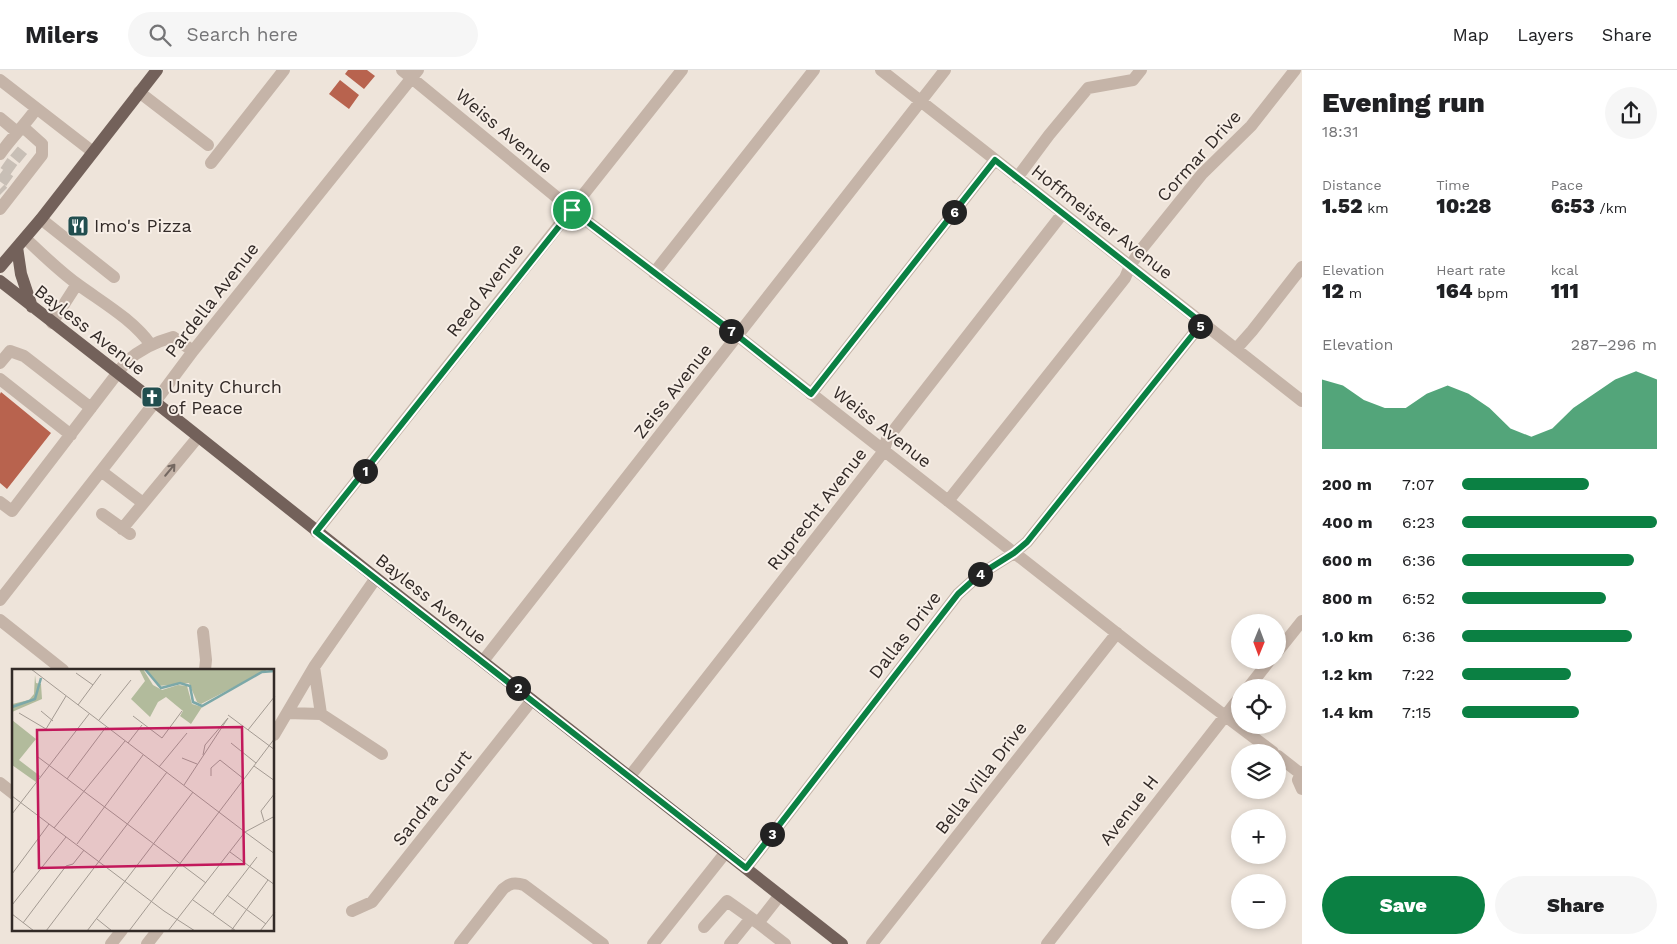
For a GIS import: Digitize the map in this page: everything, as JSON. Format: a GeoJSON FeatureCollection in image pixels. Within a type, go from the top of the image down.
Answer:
{"type":"FeatureCollection","features":[{"type":"Feature","properties":{"kind":"main road"},"geometry":{"type":"LineString","coordinates":[[0,267],[41,219],[157,70]]}},
{"type":"Feature","properties":{"kind":"main road"},"geometry":{"type":"LineString","coordinates":[[21,243],[22,274],[32,307]]}},
{"type":"Feature","properties":{"kind":"main road","name":"Bayless Avenue"},"geometry":{"type":"LineString","coordinates":[[0,281],[155,402],[316,532],[630,776],[780,895],[835,942]]}},
{"type":"Feature","properties":{"kind":"street"},"geometry":{"type":"LineString","coordinates":[[211,163],[284,70]]}},
{"type":"Feature","properties":{"kind":"street","name":"Reed Avenue"},"geometry":{"type":"LineString","coordinates":[[316,532],[682,70]]}},
{"type":"Feature","properties":{"kind":"street"},"geometry":{"type":"LineString","coordinates":[[654,273],[814,70]]}},
{"type":"Feature","properties":{"kind":"street","name":"Hoffmeister Avenue"},"geometry":{"type":"LineString","coordinates":[[881,70],[1302,401]]}},
{"type":"Feature","properties":{"kind":"street","name":"Zeiss Avenue"},"geometry":{"type":"LineString","coordinates":[[483,661],[945,70]]}},
{"type":"Feature","properties":{"kind":"street"},"geometry":{"type":"LineString","coordinates":[[1017,178],[1049,135],[1088,88],[1133,80],[1140,70]]}},
{"type":"Feature","properties":{"kind":"street","name":"Cormar Drive"},"geometry":{"type":"LineString","coordinates":[[948,501],[1125,278],[1140,251],[1202,174],[1251,126],[1295,70]]}},
{"type":"Feature","properties":{"kind":"street","name":"Weiss Avenue"},"geometry":{"type":"LineString","coordinates":[[410,72],[572,210],[738,336],[1014,553],[1262,744]]}},
{"type":"Feature","properties":{"kind":"street","name":"Pardella Avenue"},"geometry":{"type":"LineString","coordinates":[[0,600],[410,72]]}},
{"type":"Feature","properties":{"kind":"street"},"geometry":{"type":"LineString","coordinates":[[0,80],[93,152]]}},
{"type":"Feature","properties":{"kind":"street"},"geometry":{"type":"LineString","coordinates":[[139,92],[208,144]]}},
{"type":"Feature","properties":{"kind":"street"},"geometry":{"type":"LineString","coordinates":[[5,154],[36,109]]}},
{"type":"Feature","properties":{"kind":"street"},"geometry":{"type":"LineString","coordinates":[[0,118],[42,144],[42,156],[30,164],[0,208]]}},
{"type":"Feature","properties":{"kind":"street"},"geometry":{"type":"LineString","coordinates":[[811,394],[995,160]]}},
{"type":"Feature","properties":{"kind":"street","name":"Ruprecht Avenue"},"geometry":{"type":"LineString","coordinates":[[630,776],[884,451],[887,439],[1063,214]]}},
{"type":"Feature","properties":{"kind":"street"},"geometry":{"type":"LineString","coordinates":[[41,219],[114,277]]}},
{"type":"Feature","properties":{"kind":"street"},"geometry":{"type":"LineString","coordinates":[[21,243],[129,321],[151,345]]}},
{"type":"Feature","properties":{"kind":"street"},"geometry":{"type":"LineString","coordinates":[[1236,349],[1302,267]]}},
{"type":"Feature","properties":{"kind":"street"},"geometry":{"type":"LineString","coordinates":[[52,323],[77,284]]}},
{"type":"Feature","properties":{"kind":"street","name":"Dallas Drive"},"geometry":{"type":"LineString","coordinates":[[746,868],[958,594],[979,575],[1014,553],[1027,542],[1202,323]]}},
{"type":"Feature","properties":{"kind":"street"},"geometry":{"type":"LineString","coordinates":[[0,502],[12,511],[136,353],[151,345],[174,337],[193,351]]}},
{"type":"Feature","properties":{"kind":"street"},"geometry":{"type":"LineString","coordinates":[[0,363],[10,351],[24,356],[91,408]]}},
{"type":"Feature","properties":{"kind":"street"},"geometry":{"type":"LineString","coordinates":[[0,379],[71,435]]}},
{"type":"Feature","properties":{"kind":"street"},"geometry":{"type":"LineString","coordinates":[[102,514],[126,532],[142,503],[198,437]]}},
{"type":"Feature","properties":{"kind":"street"},"geometry":{"type":"LineString","coordinates":[[101,471],[142,503]]}},
{"type":"Feature","properties":{"kind":"street"},"geometry":{"type":"LineString","coordinates":[[275,733],[314,667],[376,578]]}},
{"type":"Feature","properties":{"kind":"street"},"geometry":{"type":"LineString","coordinates":[[0,620],[62,669]]}},
{"type":"Feature","properties":{"kind":"street"},"geometry":{"type":"LineString","coordinates":[[1286,641],[1302,621]]}},
{"type":"Feature","properties":{"kind":"street"},"geometry":{"type":"LineString","coordinates":[[204,632],[205,669]]}},
{"type":"Feature","properties":{"kind":"street","name":"Bella Villa Drive"},"geometry":{"type":"LineString","coordinates":[[872,944],[1117,633]]}},
{"type":"Feature","properties":{"kind":"street"},"geometry":{"type":"LineString","coordinates":[[314,667],[321,714]]}},
{"type":"Feature","properties":{"kind":"street"},"geometry":{"type":"LineString","coordinates":[[1255,679],[1263,669]]}},
{"type":"Feature","properties":{"kind":"street","name":"Sandra Court"},"geometry":{"type":"LineString","coordinates":[[352,911],[372,902],[532,700]]}},
{"type":"Feature","properties":{"kind":"street","name":"Avenue H"},"geometry":{"type":"LineString","coordinates":[[1047,944],[1231,708]]}},
{"type":"Feature","properties":{"kind":"street"},"geometry":{"type":"LineString","coordinates":[[288,713],[321,714],[382,754]]}},
{"type":"Feature","properties":{"kind":"street"},"geometry":{"type":"LineString","coordinates":[[1286,762],[1301,773],[1298,780],[1302,789]]}},
{"type":"Feature","properties":{"kind":"street"},"geometry":{"type":"LineString","coordinates":[[0,784],[12,793]]}},
{"type":"Feature","properties":{"kind":"street"},"geometry":{"type":"LineString","coordinates":[[653,944],[726,852]]}},
{"type":"Feature","properties":{"kind":"street"},"geometry":{"type":"LineString","coordinates":[[460,944],[503,889],[512,883],[524,885],[603,944]]}},
{"type":"Feature","properties":{"kind":"street"},"geometry":{"type":"LineString","coordinates":[[730,944],[780,895]]}},
{"type":"Feature","properties":{"kind":"street"},"geometry":{"type":"LineString","coordinates":[[704,927],[727,901],[785,944]]}},
{"type":"Feature","properties":{"kind":"street"},"geometry":{"type":"LineString","coordinates":[[111,944],[120,932]]}},
{"type":"Feature","properties":{"kind":"street"},"geometry":{"type":"LineString","coordinates":[[147,944],[156,932]]}},
{"type":"Feature","properties":{"kind":"building"},"geometry":{"type":"Polygon","coordinates":[[[348,70],[367,70],[375,76],[364,89],[345,74],[348,70]]]}},
{"type":"Feature","properties":{"kind":"building"},"geometry":{"type":"Polygon","coordinates":[[[340,80],[359,95],[349,109],[329,94],[340,80]]]}},
{"type":"Feature","properties":{"kind":"building"},"geometry":{"type":"Polygon","coordinates":[[[1,392],[51,433],[7,489],[0,483],[1,392]]]}},
{"type":"Feature","properties":{"kind":"tunnel"},"geometry":{"type":"LineString","coordinates":[[14,151],[26,161]]}},
{"type":"Feature","properties":{"kind":"tunnel"},"geometry":{"type":"LineString","coordinates":[[4,163],[18,173]]}},
{"type":"Feature","properties":{"kind":"tunnel"},"geometry":{"type":"LineString","coordinates":[[0,174],[11,182]]}},
{"type":"Feature","properties":{"kind":"tunnel"},"geometry":{"type":"LineString","coordinates":[[0,189],[3,192]]}},
{"type":"Feature","properties":{"kind":"place","name":"Imo's Pizza"},"geometry":{"type":"Point","coordinates":[78,226]}},
{"type":"Feature","properties":{"kind":"place","name":"Unity Church of Peace"},"geometry":{"type":"Point","coordinates":[152,397]}},
{"type":"Feature","properties":{"kind":"route"},"geometry":{"type":"LineString","coordinates":[[995,160],[1202,323],[1027,542],[1014,553],[979,575],[958,594],[746,868],[316,532],[572,210],[811,394],[995,160]]}}]}
